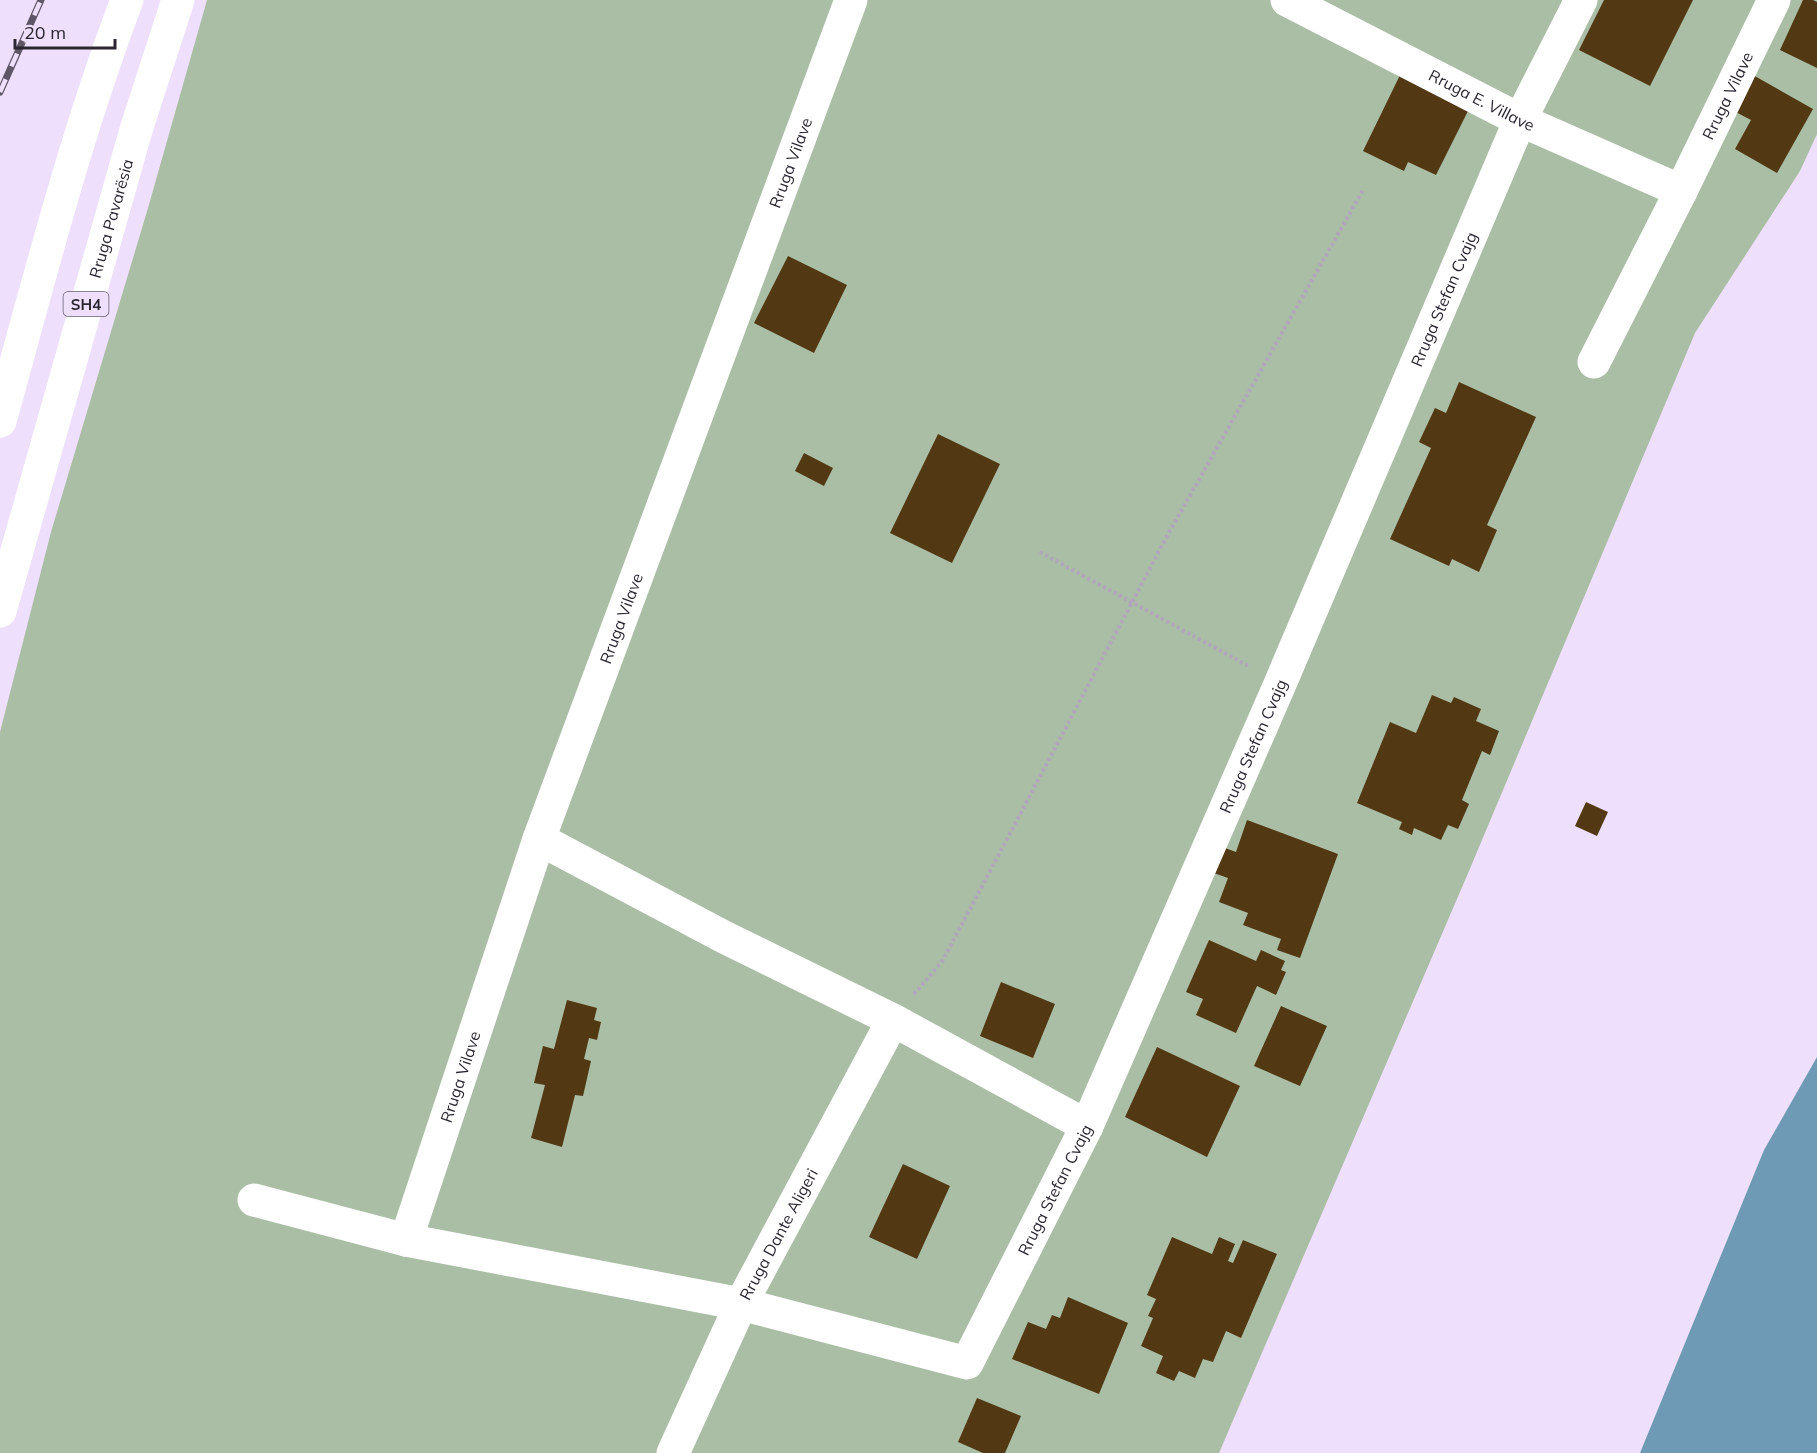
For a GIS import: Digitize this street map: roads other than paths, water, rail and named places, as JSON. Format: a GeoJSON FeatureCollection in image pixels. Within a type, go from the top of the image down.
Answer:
{"type":"FeatureCollection","features":[{"type":"Feature","properties":{"kind":"main road"},"geometry":{"type":"LineString","coordinates":[[0,421],[39,278],[101,68],[127,0]]}},
{"type":"Feature","properties":{"kind":"main road","name":"Rruga Pavarësia"},"geometry":{"type":"LineString","coordinates":[[0,610],[136,130],[178,0]]}},
{"type":"Feature","properties":{"kind":"main road","name":"Rruga Vilave"},"geometry":{"type":"LineString","coordinates":[[406,1240],[539,839],[852,0]]}},
{"type":"Feature","properties":{"kind":"main road","name":"Rruga E. Villave"},"geometry":{"type":"LineString","coordinates":[[1287,0],[1520,120],[1681,191]]}},
{"type":"Feature","properties":{"kind":"main road","name":"Rruga Stefan Cvajg"},"geometry":{"type":"LineString","coordinates":[[741,1304],[967,1363],[1087,1126],[1280,684],[1520,120],[1581,0]]}},
{"type":"Feature","properties":{"kind":"main road","name":"Rruga Vilave"},"geometry":{"type":"LineString","coordinates":[[1594,362],[1774,0]]}},
{"type":"Feature","properties":{"kind":"main road"},"geometry":{"type":"LineString","coordinates":[[539,839],[724,937],[893,1020],[1087,1126]]}},
{"type":"Feature","properties":{"kind":"main road","name":"Rruga Dante Aligeri"},"geometry":{"type":"LineString","coordinates":[[673,1453],[741,1304],[893,1020]]}},
{"type":"Feature","properties":{"kind":"main road"},"geometry":{"type":"LineString","coordinates":[[254,1200],[406,1240],[741,1304]]}},
{"type":"Feature","properties":{"kind":"water"},"geometry":{"type":"Polygon","coordinates":[[[1817,1057],[1817,1453],[1640,1453],[1764,1150],[1817,1057]]]}},
{"type":"Feature","properties":{"kind":"railway"},"geometry":{"type":"LineString","coordinates":[[0,92],[41,0]]}}]}
